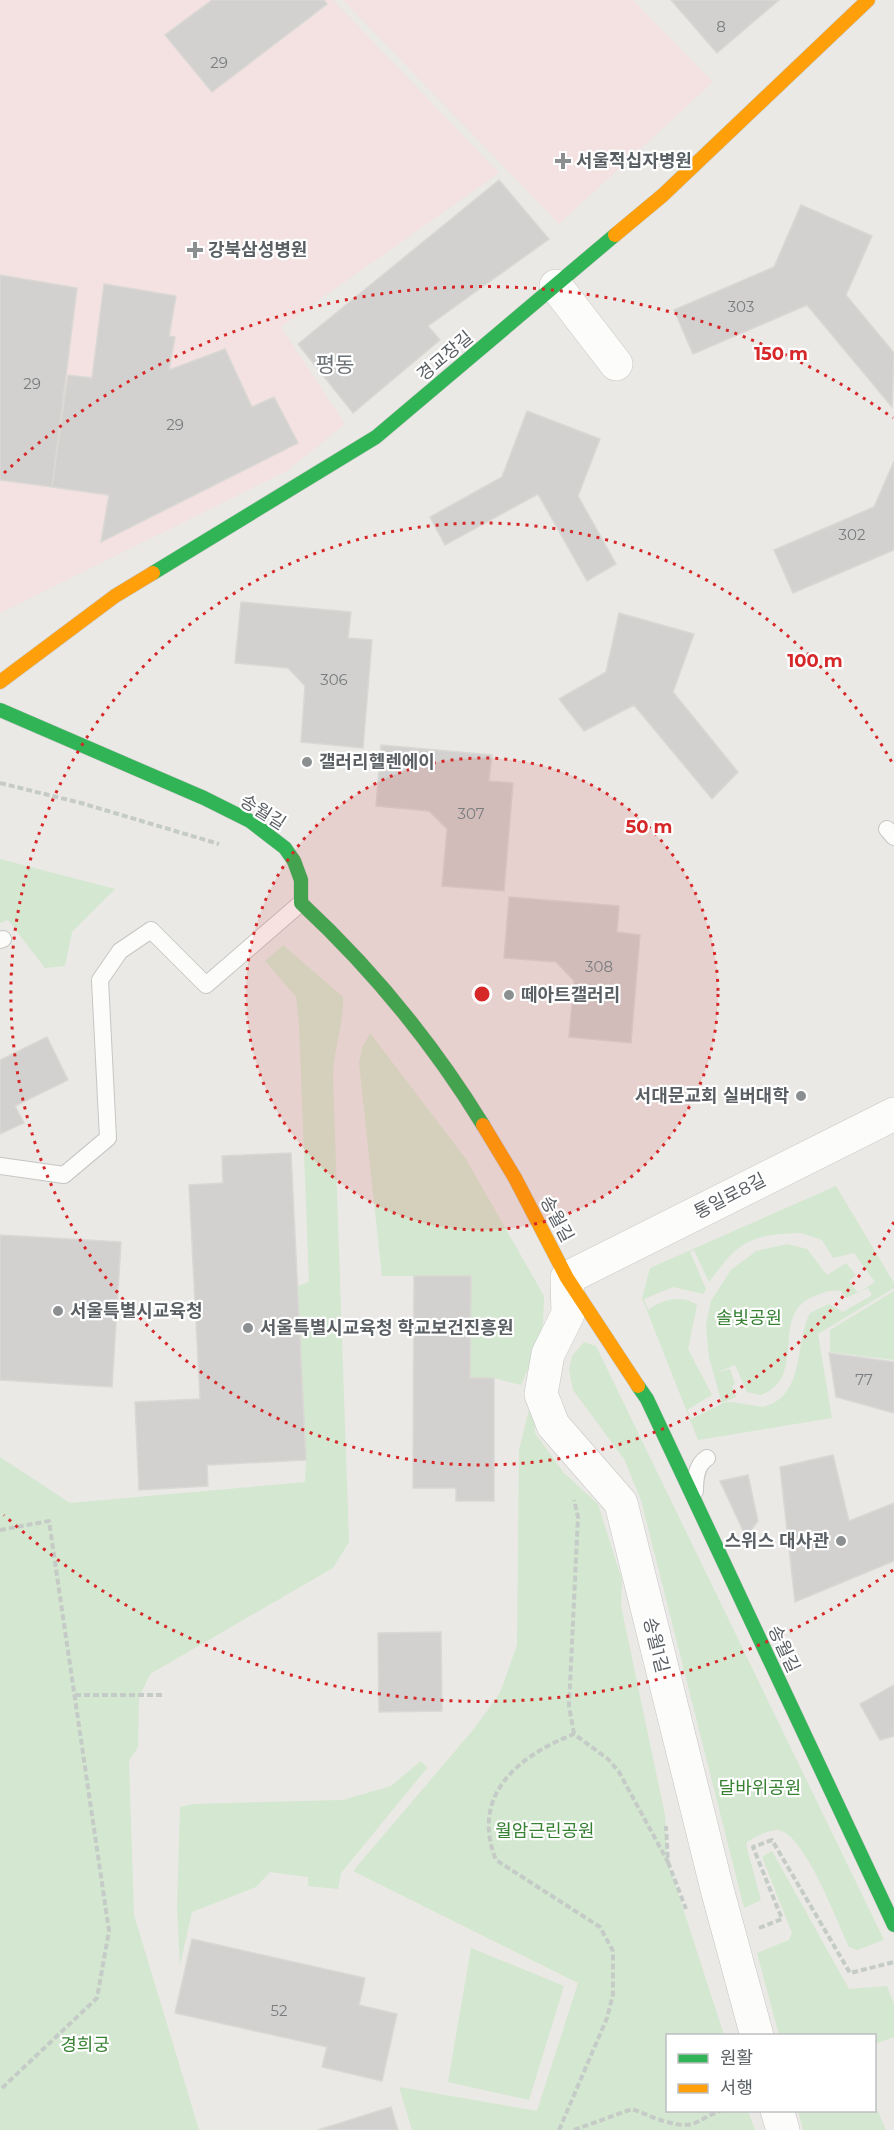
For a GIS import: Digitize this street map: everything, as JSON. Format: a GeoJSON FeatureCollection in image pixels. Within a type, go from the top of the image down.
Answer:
{"type":"FeatureCollection","features":[{"type":"Feature","properties":{"kind":"street","name":"경교장길"},"geometry":{"type":"LineString","coordinates":[[0,682],[115,596],[376,437],[663,195],[868,0]]}},
{"type":"Feature","properties":{"kind":"street"},"geometry":{"type":"LineString","coordinates":[[556,286],[616,364]]}},
{"type":"Feature","properties":{"kind":"street","name":"송월길"},"geometry":{"type":"LineString","coordinates":[[0,710],[112,761],[189,791],[272,837],[285,849],[302,877],[301,903],[340,939],[394,998],[457,1083],[515,1178],[567,1278],[647,1400],[669,1442],[695,1503],[894,1926]]}},
{"type":"Feature","properties":{"kind":"street","name":"통일로8길"},"geometry":{"type":"LineString","coordinates":[[567,1278],[894,1114]]}},
{"type":"Feature","properties":{"kind":"street","name":"송월1길"},"geometry":{"type":"LineString","coordinates":[[567,1278],[568,1314],[548,1354],[542,1394],[553,1425],[621,1503],[730,1938],[756,2034]]}},
{"type":"Feature","properties":{"kind":"street"},"geometry":{"type":"LineString","coordinates":[[778,2112],[783,2130]]}},
{"type":"Feature","properties":{"kind":"lane"},"geometry":{"type":"LineString","coordinates":[[0,1166],[64,1174],[108,1138],[100,980],[120,951],[151,930],[206,985],[301,903]]}},
{"type":"Feature","properties":{"kind":"lane"},"geometry":{"type":"LineString","coordinates":[[669,1442],[680,1454],[688,1458],[707,1458],[702,1461],[697,1473],[695,1503]]}},
{"type":"Feature","properties":{"kind":"path"},"geometry":{"type":"LineString","coordinates":[[0,783],[81,803],[228,847]]}},
{"type":"Feature","properties":{"kind":"path"},"geometry":{"type":"LineString","coordinates":[[594,1472],[575,1494],[574,1504],[578,1517],[569,1706],[574,1734],[608,1759],[619,1772],[668,1862],[665,1815]]}},
{"type":"Feature","properties":{"kind":"path"},"geometry":{"type":"LineString","coordinates":[[0,1530],[49,1521],[109,1931],[97,1998],[0,2090]]}},
{"type":"Feature","properties":{"kind":"path"},"geometry":{"type":"LineString","coordinates":[[75,1695],[164,1695]]}},
{"type":"Feature","properties":{"kind":"path"},"geometry":{"type":"LineString","coordinates":[[559,2130],[607,2018],[613,1994],[613,1951],[600,1927],[496,1860],[488,1841],[487,1815],[507,1774],[544,1746],[574,1734]]}},
{"type":"Feature","properties":{"kind":"path"},"geometry":{"type":"LineString","coordinates":[[730,1938],[783,1919],[753,1847],[772,1839],[850,1973],[894,1962]]}},
{"type":"Feature","properties":{"kind":"path"},"geometry":{"type":"LineString","coordinates":[[574,2130],[632,2109],[674,2125],[693,2125],[714,2112]]}},
{"type":"Feature","properties":{"kind":"shaded area","name":"강북삼성병원"},"geometry":{"type":"Polygon","coordinates":[[[0,0],[333,0],[499,173],[281,327],[345,424],[287,471],[0,613],[0,0]]]}},
{"type":"Feature","properties":{"kind":"shaded area","name":"서울적십자병원"},"geometry":{"type":"Polygon","coordinates":[[[343,0],[633,0],[713,82],[559,224],[343,0]]]}},
{"type":"Feature","properties":{"kind":"green space"},"geometry":{"type":"Polygon","coordinates":[[[0,859],[115,889],[72,932],[65,966],[45,968],[8,920],[0,923],[0,859]]]}},
{"type":"Feature","properties":{"kind":"green space","name":"경희궁"},"geometry":{"type":"Polygon","coordinates":[[[283,945],[343,997],[333,1078],[349,1542],[333,1568],[150,1674],[139,1698],[138,1747],[129,1761],[134,1915],[199,2130],[0,2130],[0,1457],[70,1503],[305,1482],[298,1286],[309,1282],[299,1024],[296,997],[265,961],[283,945]]]}},
{"type":"Feature","properties":{"kind":"green space"},"geometry":{"type":"Polygon","coordinates":[[[370,1033],[466,1159],[544,1296],[543,1324],[536,1350],[521,1385],[494,1378],[470,1378],[471,1276],[382,1276],[359,1063],[362,1048],[370,1033]]]}},
{"type":"Feature","properties":{"kind":"green space","name":"솔빛공원"},"geometry":{"type":"Polygon","coordinates":[[[836,1186],[894,1283],[894,1288],[818,1334],[832,1418],[698,1440],[642,1298],[650,1268],[836,1186]],[[801,1233],[769,1235],[747,1243],[728,1258],[709,1282],[694,1250],[690,1252],[706,1289],[703,1294],[673,1287],[644,1299],[648,1310],[659,1303],[679,1299],[697,1305],[688,1349],[712,1395],[687,1410],[691,1419],[722,1404],[709,1357],[706,1325],[711,1301],[731,1270],[756,1251],[787,1244],[807,1249],[827,1275],[846,1263],[856,1275],[849,1281],[858,1293],[846,1298],[841,1291],[830,1291],[814,1296],[800,1305],[793,1317],[783,1375],[775,1386],[761,1395],[747,1392],[735,1365],[715,1373],[730,1369],[735,1384],[732,1386],[736,1397],[722,1403],[731,1402],[763,1407],[777,1401],[793,1381],[805,1325],[810,1313],[829,1304],[843,1312],[872,1295],[868,1288],[860,1291],[875,1282],[854,1253],[833,1258],[822,1240],[801,1233]]]}},
{"type":"Feature","properties":{"kind":"green space"},"geometry":{"type":"Polygon","coordinates":[[[894,1291],[894,1360],[830,1352],[830,1330],[894,1291]]]}},
{"type":"Feature","properties":{"kind":"green space","name":"달바위공원"},"geometry":{"type":"Polygon","coordinates":[[[584,1342],[596,1346],[884,1940],[857,1950],[849,1947],[829,1900],[809,1862],[799,1846],[788,1835],[778,1830],[748,1841],[746,1845],[761,1900],[744,1908],[641,1500],[624,1459],[573,1390],[569,1370],[572,1356],[584,1342]]]}},
{"type":"Feature","properties":{"kind":"green space","name":"월암근린공원"},"geometry":{"type":"Polygon","coordinates":[[[535,1386],[535,1433],[564,1473],[598,1504],[622,1580],[621,1606],[665,1815],[668,1862],[724,2034],[666,2034],[666,2112],[748,2112],[755,2130],[412,2130],[399,2087],[537,2111],[578,1983],[353,1871],[473,1730],[500,1693],[517,1645],[519,1450],[535,1386]]]}},
{"type":"Feature","properties":{"kind":"green space"},"geometry":{"type":"Polygon","coordinates":[[[421,1761],[427,1768],[341,1873],[338,1889],[308,1886],[308,1877],[270,1872],[256,1887],[192,1912],[180,1965],[177,1909],[180,1807],[193,1804],[343,1800],[391,1786],[421,1761]]]}},
{"type":"Feature","properties":{"kind":"green space","name":"달바위공원"},"geometry":{"type":"Polygon","coordinates":[[[772,1851],[849,1989],[887,1986],[894,2004],[894,2037],[876,2044],[876,2034],[779,2034],[757,1953],[789,1940],[792,1933],[762,1857],[772,1851]]]}},
{"type":"Feature","properties":{"kind":"green space"},"geometry":{"type":"Polygon","coordinates":[[[471,1948],[564,1986],[529,2100],[448,2082],[471,1948]]]}},
{"type":"Feature","properties":{"kind":"green space"},"geometry":{"type":"Polygon","coordinates":[[[876,2107],[886,2130],[803,2130],[798,2112],[876,2112],[876,2107]]]}},
{"type":"Feature","properties":{"kind":"building"},"geometry":{"type":"Polygon","coordinates":[[[212,0],[324,0],[327,4],[212,92],[165,35],[212,0]]]}},
{"type":"Feature","properties":{"kind":"building"},"geometry":{"type":"Polygon","coordinates":[[[671,0],[779,0],[717,53],[671,0]]]}},
{"type":"Feature","properties":{"kind":"building"},"geometry":{"type":"Polygon","coordinates":[[[499,180],[549,239],[428,326],[440,340],[353,413],[298,344],[499,180]]]}},
{"type":"Feature","properties":{"kind":"building"},"geometry":{"type":"Polygon","coordinates":[[[801,205],[872,236],[846,295],[894,353],[892,407],[807,305],[693,354],[674,310],[774,267],[801,205]]]}},
{"type":"Feature","properties":{"kind":"building"},"geometry":{"type":"Polygon","coordinates":[[[0,275],[77,288],[52,487],[0,480],[0,275]]]}},
{"type":"Feature","properties":{"kind":"building"},"geometry":{"type":"Polygon","coordinates":[[[104,284],[176,296],[169,336],[175,337],[169,370],[225,349],[252,407],[274,397],[298,443],[101,542],[109,495],[52,487],[68,375],[92,378],[104,284]]]}},
{"type":"Feature","properties":{"kind":"building"},"geometry":{"type":"Polygon","coordinates":[[[527,411],[600,439],[578,496],[616,564],[587,581],[538,494],[445,545],[430,517],[502,477],[527,411]]]}},
{"type":"Feature","properties":{"kind":"building"},"geometry":{"type":"Polygon","coordinates":[[[894,461],[894,550],[793,593],[774,550],[874,507],[894,461]]]}},
{"type":"Feature","properties":{"kind":"building"},"geometry":{"type":"Polygon","coordinates":[[[241,602],[351,612],[348,638],[372,640],[363,748],[301,742],[305,686],[288,668],[235,663],[241,602]]]}},
{"type":"Feature","properties":{"kind":"building"},"geometry":{"type":"Polygon","coordinates":[[[619,613],[694,634],[673,692],[738,772],[712,799],[634,705],[584,731],[559,699],[606,672],[619,613]]]}},
{"type":"Feature","properties":{"kind":"building"},"geometry":{"type":"Polygon","coordinates":[[[381,745],[492,755],[489,781],[513,783],[504,891],[442,886],[447,829],[429,811],[376,806],[381,745]]]}},
{"type":"Feature","properties":{"kind":"building"},"geometry":{"type":"Polygon","coordinates":[[[509,897],[619,906],[617,932],[640,935],[631,1043],[569,1037],[574,981],[556,962],[504,958],[509,897]]]}},
{"type":"Feature","properties":{"kind":"building"},"geometry":{"type":"Polygon","coordinates":[[[47,1037],[68,1080],[15,1106],[24,1123],[0,1134],[0,1060],[47,1037]]]}},
{"type":"Feature","properties":{"kind":"building","name":"서울특별시교육청 학교보건진흥원"},"geometry":{"type":"Polygon","coordinates":[[[291,1153],[306,1460],[207,1465],[208,1486],[139,1490],[135,1402],[200,1399],[189,1185],[223,1183],[222,1156],[291,1153]]]}},
{"type":"Feature","properties":{"kind":"building","name":"서울특별시교육청"},"geometry":{"type":"Polygon","coordinates":[[[0,1235],[121,1242],[112,1387],[0,1380],[0,1235]]]}},
{"type":"Feature","properties":{"kind":"building"},"geometry":{"type":"Polygon","coordinates":[[[414,1276],[471,1276],[470,1378],[494,1378],[494,1501],[456,1501],[456,1488],[413,1488],[414,1276]]]}},
{"type":"Feature","properties":{"kind":"building"},"geometry":{"type":"Polygon","coordinates":[[[829,1353],[894,1362],[894,1413],[836,1397],[829,1353]]]}},
{"type":"Feature","properties":{"kind":"building","name":"스위스 대사관"},"geometry":{"type":"Polygon","coordinates":[[[833,1455],[849,1521],[894,1503],[894,1561],[795,1602],[780,1467],[833,1455]]]}},
{"type":"Feature","properties":{"kind":"building"},"geometry":{"type":"Polygon","coordinates":[[[748,1475],[758,1521],[746,1537],[720,1481],[748,1475]]]}},
{"type":"Feature","properties":{"kind":"building"},"geometry":{"type":"Polygon","coordinates":[[[441,1632],[442,1711],[379,1712],[378,1633],[441,1632]]]}},
{"type":"Feature","properties":{"kind":"building"},"geometry":{"type":"Polygon","coordinates":[[[894,1685],[894,1736],[880,1740],[860,1704],[894,1685]]]}},
{"type":"Feature","properties":{"kind":"building"},"geometry":{"type":"Polygon","coordinates":[[[192,1939],[365,1978],[359,2005],[397,2014],[382,2081],[322,2067],[327,2047],[175,2013],[192,1939]]]}},
{"type":"Feature","properties":{"kind":"building"},"geometry":{"type":"Polygon","coordinates":[[[391,2107],[398,2130],[318,2130],[391,2107]]]}},
{"type":"Feature","properties":{"kind":"traffic: fast"},"geometry":{"type":"LineString","coordinates":[[153,573],[376,437],[615,235]]}},
{"type":"Feature","properties":{"kind":"traffic: fast"},"geometry":{"type":"LineString","coordinates":[[0,710],[204,798],[250,821],[285,848],[294,861],[301,880],[301,903],[352,954],[400,1008],[443,1065],[483,1125]]}},
{"type":"Feature","properties":{"kind":"traffic: fast"},"geometry":{"type":"LineString","coordinates":[[638,1386],[647,1399],[894,1925]]}},
{"type":"Feature","properties":{"kind":"traffic: slow"},"geometry":{"type":"LineString","coordinates":[[615,235],[663,195],[868,0]]}},
{"type":"Feature","properties":{"kind":"traffic: slow"},"geometry":{"type":"LineString","coordinates":[[0,682],[115,596],[153,573]]}},
{"type":"Feature","properties":{"kind":"traffic: slow"},"geometry":{"type":"LineString","coordinates":[[483,1125],[515,1178],[567,1278],[638,1386]]}},
{"type":"Feature","properties":{"kind":"place","name":"서울적십자병원"},"geometry":{"type":"Point","coordinates":[563,161]}},
{"type":"Feature","properties":{"kind":"place","name":"강북삼성병원"},"geometry":{"type":"Point","coordinates":[195,250]}},
{"type":"Feature","properties":{"kind":"place","name":"갤러리헬렌에이"},"geometry":{"type":"Point","coordinates":[307,762]}},
{"type":"Feature","properties":{"kind":"place","name":"떼아트갤러리"},"geometry":{"type":"Point","coordinates":[509,995]}},
{"type":"Feature","properties":{"kind":"place","name":"서대문교회 실버대학"},"geometry":{"type":"Point","coordinates":[801,1096]}},
{"type":"Feature","properties":{"kind":"place","name":"서울특별시교육청"},"geometry":{"type":"Point","coordinates":[58,1311]}},
{"type":"Feature","properties":{"kind":"place","name":"서울특별시교육청 학교보건진흥원"},"geometry":{"type":"Point","coordinates":[248,1328]}},
{"type":"Feature","properties":{"kind":"place","name":"스위스 대사관"},"geometry":{"type":"Point","coordinates":[841,1541]}},
{"type":"Feature","properties":{"kind":"district","name":"평동"},"geometry":{"type":"Point","coordinates":[335,365]}}]}
